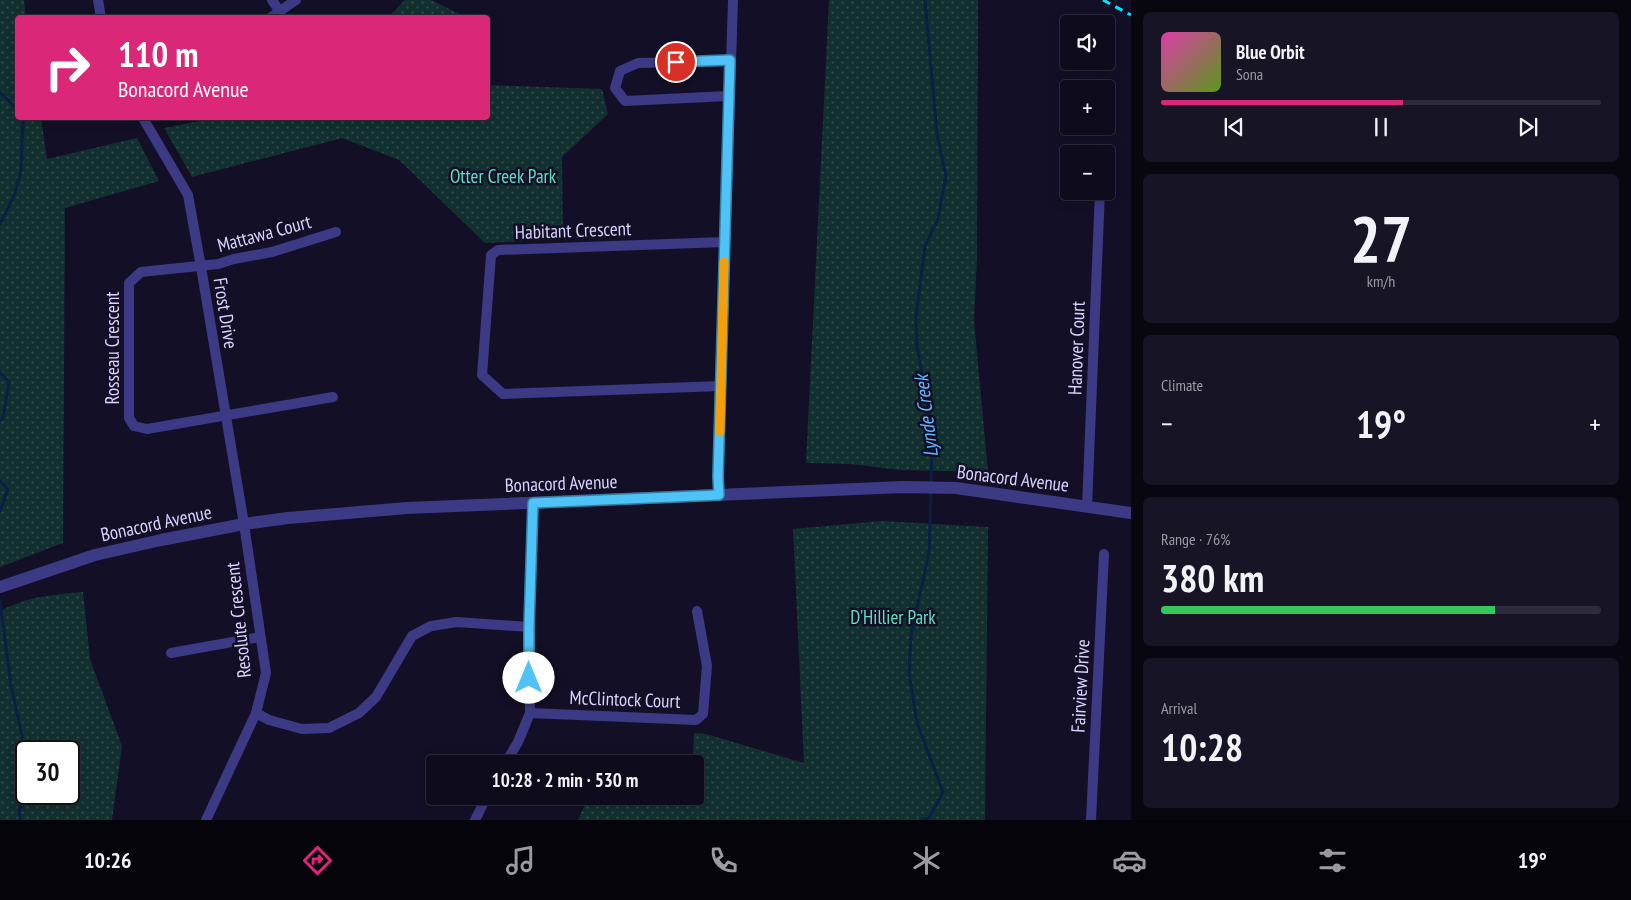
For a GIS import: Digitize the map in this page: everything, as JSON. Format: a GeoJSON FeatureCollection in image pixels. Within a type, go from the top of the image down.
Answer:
{"type":"FeatureCollection","features":[{"type":"Feature","properties":{"kind":"street"},"geometry":{"type":"LineString","coordinates":[[98,0],[100,15]]}},
{"type":"Feature","properties":{"kind":"street"},"geometry":{"type":"LineString","coordinates":[[272,0],[280,12]]}},
{"type":"Feature","properties":{"kind":"street"},"geometry":{"type":"LineString","coordinates":[[275,15],[296,0]]}},
{"type":"Feature","properties":{"kind":"street"},"geometry":{"type":"LineString","coordinates":[[719,495],[728,96],[733,0]]}},
{"type":"Feature","properties":{"kind":"street"},"geometry":{"type":"LineString","coordinates":[[728,96],[625,101],[615,88],[620,71],[638,63],[730,60]]}},
{"type":"Feature","properties":{"kind":"street","name":"Frost Drive"},"geometry":{"type":"LineString","coordinates":[[144,120],[188,195],[244,524]]}},
{"type":"Feature","properties":{"kind":"street","name":"Hanover Court"},"geometry":{"type":"LineString","coordinates":[[1088,506],[1100,200]]}},
{"type":"Feature","properties":{"kind":"street","name":"Mattawa Court"},"geometry":{"type":"LineString","coordinates":[[201,267],[272,252],[336,232]]}},
{"type":"Feature","properties":{"kind":"street","name":"Habitant Crescent"},"geometry":{"type":"LineString","coordinates":[[721,386],[503,394],[482,375],[491,255],[498,250],[724,242]]}},
{"type":"Feature","properties":{"kind":"street","name":"Rosseau Crescent"},"geometry":{"type":"LineString","coordinates":[[201,267],[141,272],[129,283],[129,418],[134,426],[147,429],[333,397]]}},
{"type":"Feature","properties":{"kind":"street","name":"Bonacord Avenue"},"geometry":{"type":"LineString","coordinates":[[0,587],[95,556],[161,540],[244,524],[288,518],[407,508],[903,487],[956,488],[1131,513]]}},
{"type":"Feature","properties":{"kind":"street"},"geometry":{"type":"LineString","coordinates":[[510,755],[530,713],[529,627],[533,503]]}},
{"type":"Feature","properties":{"kind":"street","name":"Resolute Crescent"},"geometry":{"type":"LineString","coordinates":[[206,820],[256,714],[266,672],[244,524]]}},
{"type":"Feature","properties":{"kind":"street","name":"Fairview Drive"},"geometry":{"type":"LineString","coordinates":[[1091,820],[1104,554]]}},
{"type":"Feature","properties":{"kind":"street","name":"McClintock Court"},"geometry":{"type":"LineString","coordinates":[[530,713],[696,720],[704,714],[707,666],[697,611]]}},
{"type":"Feature","properties":{"kind":"street"},"geometry":{"type":"LineString","coordinates":[[256,714],[269,720],[302,729],[329,728],[360,713],[376,697],[412,636],[431,626],[457,622],[529,627]]}},
{"type":"Feature","properties":{"kind":"street"},"geometry":{"type":"LineString","coordinates":[[171,654],[260,637]]}},
{"type":"Feature","properties":{"kind":"street"},"geometry":{"type":"LineString","coordinates":[[475,820],[482,805]]}},
{"type":"Feature","properties":{"kind":"green space"},"geometry":{"type":"Polygon","coordinates":[[[0,0],[24,0],[26,15],[15,15],[15,120],[41,120],[47,159],[137,138],[159,181],[65,208],[63,543],[0,567],[0,0]]]}},
{"type":"Feature","properties":{"kind":"green space"},"geometry":{"type":"Polygon","coordinates":[[[405,0],[431,0],[462,15],[391,15],[405,0]]]}},
{"type":"Feature","properties":{"kind":"green space"},"geometry":{"type":"Polygon","coordinates":[[[829,0],[978,0],[977,257],[974,321],[988,472],[900,470],[850,464],[806,463],[829,0]]]}},
{"type":"Feature","properties":{"kind":"green space","name":"Otter Creek Park"},"geometry":{"type":"Polygon","coordinates":[[[490,85],[602,89],[608,114],[562,157],[563,239],[485,243],[399,160],[342,138],[192,177],[164,128],[205,120],[490,120],[490,85]]]}},
{"type":"Feature","properties":{"kind":"green space","name":"D'Hillier Park"},"geometry":{"type":"Polygon","coordinates":[[[882,521],[988,527],[985,820],[578,820],[585,805],[704,805],[704,755],[693,755],[694,733],[706,734],[804,763],[793,529],[882,521]]]}},
{"type":"Feature","properties":{"kind":"green space"},"geometry":{"type":"Polygon","coordinates":[[[83,592],[90,659],[122,746],[112,820],[0,820],[0,611],[21,602],[50,595],[83,592]]]}},
{"type":"Feature","properties":{"kind":"waterway","name":"Lynde Creek"},"geometry":{"type":"LineString","coordinates":[[925,0],[937,135],[946,176],[938,219],[925,246],[916,317],[917,346],[930,420],[926,440],[932,453],[931,485]]}},
{"type":"Feature","properties":{"kind":"waterway"},"geometry":{"type":"LineString","coordinates":[[0,92],[15,107]]}},
{"type":"Feature","properties":{"kind":"waterway"},"geometry":{"type":"LineString","coordinates":[[0,224],[14,196],[21,171],[23,120]]}},
{"type":"Feature","properties":{"kind":"waterway"},"geometry":{"type":"LineString","coordinates":[[0,372],[9,382],[3,418],[0,421]]}},
{"type":"Feature","properties":{"kind":"waterway"},"geometry":{"type":"LineString","coordinates":[[0,481],[8,489],[0,511]]}},
{"type":"Feature","properties":{"kind":"waterway","name":"Lynde Creek"},"geometry":{"type":"LineString","coordinates":[[921,820],[929,818],[943,792],[917,723],[909,672],[911,636],[929,552],[931,492]]}},
{"type":"Feature","properties":{"kind":"waterway"},"geometry":{"type":"LineString","coordinates":[[0,600],[11,686],[23,740]]}},
{"type":"Feature","properties":{"kind":"waterway"},"geometry":{"type":"LineString","coordinates":[[20,820],[19,808],[24,805]]}},
{"type":"Feature","properties":{"kind":"railway"},"geometry":{"type":"LineString","coordinates":[[1103,0],[1131,15]]}},
{"type":"Feature","properties":{"kind":"slow traffic"},"geometry":{"type":"LineString","coordinates":[[720,432],[724,262]]}},
{"type":"Feature","properties":{"kind":"route"},"geometry":{"type":"LineString","coordinates":[[529,678],[533,503],[719,495],[730,60],[676,62]]}}]}
